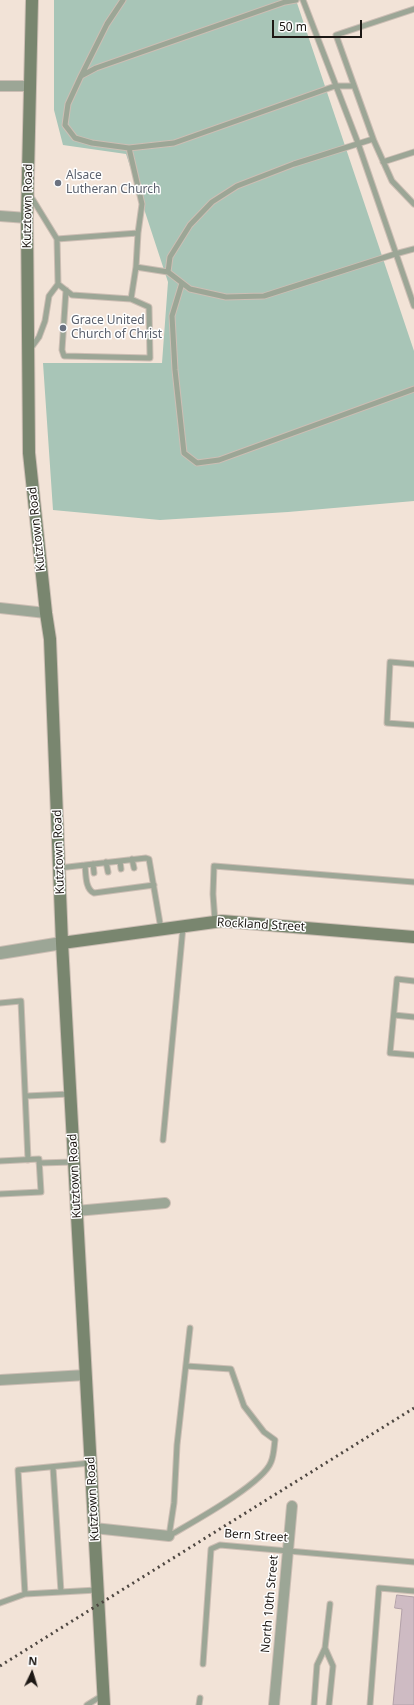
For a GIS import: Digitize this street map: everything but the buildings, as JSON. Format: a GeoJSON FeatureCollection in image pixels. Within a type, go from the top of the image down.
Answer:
{"type":"FeatureCollection","features":[{"type":"Feature","properties":{"kind":"main road","name":"Kutztown Road"},"geometry":{"type":"LineString","coordinates":[[32,0],[27,218],[28,453],[50,639],[62,943],[104,1700]]}},
{"type":"Feature","properties":{"kind":"main road","name":"Rockland Street"},"geometry":{"type":"LineString","coordinates":[[62,943],[215,922],[244,922],[414,937]]}},
{"type":"Feature","properties":{"kind":"street"},"geometry":{"type":"LineString","coordinates":[[0,86],[30,86]]}},
{"type":"Feature","properties":{"kind":"street"},"geometry":{"type":"LineString","coordinates":[[0,216],[27,218]]}},
{"type":"Feature","properties":{"kind":"street"},"geometry":{"type":"LineString","coordinates":[[0,608],[46,613]]}},
{"type":"Feature","properties":{"kind":"street"},"geometry":{"type":"LineString","coordinates":[[0,953],[62,943]]}},
{"type":"Feature","properties":{"kind":"street"},"geometry":{"type":"LineString","coordinates":[[76,1211],[165,1203]]}},
{"type":"Feature","properties":{"kind":"street"},"geometry":{"type":"LineString","coordinates":[[0,1380],[86,1376]]}},
{"type":"Feature","properties":{"kind":"street","name":"North 10th Street"},"geometry":{"type":"LineString","coordinates":[[274,1705],[292,1506]]}},
{"type":"Feature","properties":{"kind":"street"},"geometry":{"type":"LineString","coordinates":[[94,1528],[169,1536]]}},
{"type":"Feature","properties":{"kind":"lane"},"geometry":{"type":"LineString","coordinates":[[123,0],[107,24],[68,104],[66,125],[75,138],[92,144],[130,148],[174,143],[335,86],[354,86]]}},
{"type":"Feature","properties":{"kind":"lane"},"geometry":{"type":"LineString","coordinates":[[81,76],[96,68],[285,2],[296,0]]}},
{"type":"Feature","properties":{"kind":"lane"},"geometry":{"type":"LineString","coordinates":[[303,0],[358,143],[414,306]]}},
{"type":"Feature","properties":{"kind":"lane"},"geometry":{"type":"LineString","coordinates":[[414,9],[336,35],[373,139],[383,162],[392,181],[414,204]]}},
{"type":"Feature","properties":{"kind":"lane"},"geometry":{"type":"LineString","coordinates":[[168,272],[170,257],[186,231],[212,202],[237,186],[294,164],[373,139]]}},
{"type":"Feature","properties":{"kind":"lane"},"geometry":{"type":"LineString","coordinates":[[130,148],[142,204],[138,233],[136,267],[131,299]]}},
{"type":"Feature","properties":{"kind":"lane"},"geometry":{"type":"LineString","coordinates":[[383,162],[414,152]]}},
{"type":"Feature","properties":{"kind":"lane"},"geometry":{"type":"LineString","coordinates":[[28,191],[57,239],[58,284],[49,296],[45,320],[39,337],[28,352]]}},
{"type":"Feature","properties":{"kind":"lane"},"geometry":{"type":"LineString","coordinates":[[57,239],[138,233]]}},
{"type":"Feature","properties":{"kind":"lane"},"geometry":{"type":"LineString","coordinates":[[136,267],[168,272],[190,289],[226,297],[264,296],[414,249]]}},
{"type":"Feature","properties":{"kind":"lane"},"geometry":{"type":"LineString","coordinates":[[182,283],[172,316],[176,370],[184,453],[197,462],[219,460],[414,389]]}},
{"type":"Feature","properties":{"kind":"lane"},"geometry":{"type":"LineString","coordinates":[[58,284],[66,290],[72,295],[131,299],[149,306],[150,358],[64,356],[62,350],[66,290]]}},
{"type":"Feature","properties":{"kind":"lane"},"geometry":{"type":"LineString","coordinates":[[414,664],[390,662],[387,723],[414,725]]}},
{"type":"Feature","properties":{"kind":"lane"},"geometry":{"type":"LineString","coordinates":[[59,868],[132,859],[149,859],[161,929]]}},
{"type":"Feature","properties":{"kind":"lane"},"geometry":{"type":"LineString","coordinates":[[132,859],[134,868]]}},
{"type":"Feature","properties":{"kind":"lane"},"geometry":{"type":"LineString","coordinates":[[120,861],[121,869]]}},
{"type":"Feature","properties":{"kind":"lane"},"geometry":{"type":"LineString","coordinates":[[106,862],[108,872]]}},
{"type":"Feature","properties":{"kind":"lane"},"geometry":{"type":"LineString","coordinates":[[93,864],[94,874]]}},
{"type":"Feature","properties":{"kind":"lane"},"geometry":{"type":"LineString","coordinates":[[85,865],[88,888],[90,892],[97,893],[154,885]]}},
{"type":"Feature","properties":{"kind":"lane"},"geometry":{"type":"LineString","coordinates":[[215,922],[213,894],[214,866],[414,882]]}},
{"type":"Feature","properties":{"kind":"lane"},"geometry":{"type":"LineString","coordinates":[[136,880],[137,887]]}},
{"type":"Feature","properties":{"kind":"lane"},"geometry":{"type":"LineString","coordinates":[[123,882],[124,889]]}},
{"type":"Feature","properties":{"kind":"lane"},"geometry":{"type":"LineString","coordinates":[[110,884],[111,891]]}},
{"type":"Feature","properties":{"kind":"lane"},"geometry":{"type":"LineString","coordinates":[[96,886],[97,893]]}},
{"type":"Feature","properties":{"kind":"lane"},"geometry":{"type":"LineString","coordinates":[[163,1140],[184,926]]}},
{"type":"Feature","properties":{"kind":"lane"},"geometry":{"type":"LineString","coordinates":[[414,981],[397,979],[390,1053],[414,1055]]}},
{"type":"Feature","properties":{"kind":"lane"},"geometry":{"type":"LineString","coordinates":[[0,1002],[21,1001],[28,1160]]}},
{"type":"Feature","properties":{"kind":"lane"},"geometry":{"type":"LineString","coordinates":[[394,1015],[414,1017]]}},
{"type":"Feature","properties":{"kind":"lane"},"geometry":{"type":"LineString","coordinates":[[26,1096],[70,1094]]}},
{"type":"Feature","properties":{"kind":"lane"},"geometry":{"type":"LineString","coordinates":[[0,1161],[39,1159],[41,1192],[0,1194]]}},
{"type":"Feature","properties":{"kind":"lane"},"geometry":{"type":"LineString","coordinates":[[39,1163],[74,1162]]}},
{"type":"Feature","properties":{"kind":"lane"},"geometry":{"type":"LineString","coordinates":[[169,1536],[174,1503],[177,1445],[190,1328]]}},
{"type":"Feature","properties":{"kind":"lane"},"geometry":{"type":"LineString","coordinates":[[169,1536],[220,1506],[258,1478],[271,1463],[275,1440],[264,1432],[244,1406],[231,1370],[186,1366]]}},
{"type":"Feature","properties":{"kind":"lane"},"geometry":{"type":"LineString","coordinates":[[25,1594],[18,1470],[91,1463]]}},
{"type":"Feature","properties":{"kind":"lane"},"geometry":{"type":"LineString","coordinates":[[53,1467],[61,1592]]}},
{"type":"Feature","properties":{"kind":"lane","name":"Bern Street"},"geometry":{"type":"LineString","coordinates":[[203,1664],[211,1549],[220,1546],[414,1562]]}},
{"type":"Feature","properties":{"kind":"lane"},"geometry":{"type":"LineString","coordinates":[[370,1705],[379,1588],[414,1591]]}},
{"type":"Feature","properties":{"kind":"lane"},"geometry":{"type":"LineString","coordinates":[[0,1603],[25,1594],[98,1590]]}},
{"type":"Feature","properties":{"kind":"lane"},"geometry":{"type":"LineString","coordinates":[[314,1705],[317,1665],[325,1648],[330,1604]]}},
{"type":"Feature","properties":{"kind":"lane"},"geometry":{"type":"LineString","coordinates":[[325,1648],[333,1666],[329,1705]]}},
{"type":"Feature","properties":{"kind":"lane"},"geometry":{"type":"LineString","coordinates":[[199,1705],[200,1698]]}},
{"type":"Feature","properties":{"kind":"lane"},"geometry":{"type":"LineString","coordinates":[[87,1705],[104,1700]]}},
{"type":"Feature","properties":{"kind":"green space"},"geometry":{"type":"Polygon","coordinates":[[[54,0],[296,0],[414,351],[414,501],[288,512],[160,520],[53,510],[43,363],[162,363],[168,282],[126,154],[63,145],[54,110],[54,0]]]}},
{"type":"Feature","properties":{"kind":"railway"},"geometry":{"type":"LineString","coordinates":[[0,1666],[414,1408]]}},
{"type":"Feature","properties":{"kind":"place","name":"Alsace Lutheran Church"},"geometry":{"type":"Point","coordinates":[58,183]}},
{"type":"Feature","properties":{"kind":"place","name":"Grace United Church of Christ"},"geometry":{"type":"Point","coordinates":[63,328]}}]}
